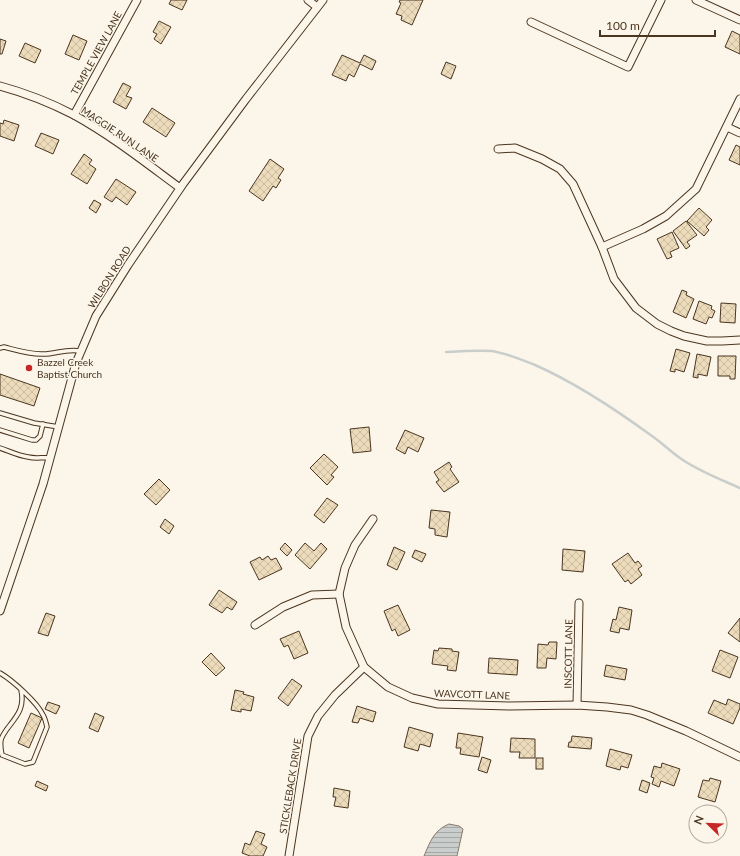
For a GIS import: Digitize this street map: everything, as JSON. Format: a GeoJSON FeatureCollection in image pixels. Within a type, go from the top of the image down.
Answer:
{"type":"FeatureCollection","features":[{"type":"Feature","properties":{"kind":"street","name":"TEMPLE VIEW LANE"},"geometry":{"type":"LineString","coordinates":[[74,115],[137,0]]}},
{"type":"Feature","properties":{"kind":"street"},"geometry":{"type":"LineString","coordinates":[[308,0],[317,7]]}},
{"type":"Feature","properties":{"kind":"street","name":"WILBON ROAD"},"geometry":{"type":"LineString","coordinates":[[0,611],[50,458],[76,363],[94,322],[107,298],[180,188],[246,98],[323,0]]}},
{"type":"Feature","properties":{"kind":"street"},"geometry":{"type":"LineString","coordinates":[[530,22],[628,67],[661,0]]}},
{"type":"Feature","properties":{"kind":"street"},"geometry":{"type":"LineString","coordinates":[[696,0],[740,20]]}},
{"type":"Feature","properties":{"kind":"street","name":"MAGGIE RUN LANE"},"geometry":{"type":"LineString","coordinates":[[0,86],[33,96],[74,115],[130,152],[180,188]]}},
{"type":"Feature","properties":{"kind":"street"},"geometry":{"type":"LineString","coordinates":[[602,247],[643,229],[666,216],[696,189],[740,99]]}},
{"type":"Feature","properties":{"kind":"street"},"geometry":{"type":"LineString","coordinates":[[727,127],[740,133]]}},
{"type":"Feature","properties":{"kind":"street"},"geometry":{"type":"LineString","coordinates":[[498,149],[515,148],[542,159],[560,169],[573,184],[602,247],[614,279],[636,308],[657,324],[671,331],[695,338],[722,341],[740,340]]}},
{"type":"Feature","properties":{"kind":"street","name":"WAVCOTT LANE"},"geometry":{"type":"LineString","coordinates":[[373,519],[355,545],[345,568],[339,594],[346,627],[364,666],[388,687],[412,698],[438,704],[532,706],[577,705],[607,706],[631,710],[647,715],[740,757]]}},
{"type":"Feature","properties":{"kind":"street"},"geometry":{"type":"LineString","coordinates":[[255,625],[283,607],[305,598],[339,594]]}},
{"type":"Feature","properties":{"kind":"street","name":"INSCOTT LANE"},"geometry":{"type":"LineString","coordinates":[[577,705],[579,603]]}},
{"type":"Feature","properties":{"kind":"street","name":"STICKLEBACK DRIVE"},"geometry":{"type":"LineString","coordinates":[[289,856],[308,736],[318,716],[330,700],[364,666]]}},
{"type":"Feature","properties":{"kind":"lane"},"geometry":{"type":"LineString","coordinates":[[0,348],[4,347],[42,355],[71,349],[81,351]]}},
{"type":"Feature","properties":{"kind":"lane"},"geometry":{"type":"LineString","coordinates":[[0,413],[34,423],[59,427]]}},
{"type":"Feature","properties":{"kind":"lane"},"geometry":{"type":"LineString","coordinates":[[0,430],[36,440],[40,436],[43,424]]}},
{"type":"Feature","properties":{"kind":"lane"},"geometry":{"type":"LineString","coordinates":[[0,448],[28,457],[50,458]]}},
{"type":"Feature","properties":{"kind":"lane"},"geometry":{"type":"LineString","coordinates":[[0,673],[21,690],[36,705],[43,714],[47,727],[33,762],[25,764],[2,755],[0,748],[1,739],[16,718],[21,708],[23,699],[21,690]]}},
{"type":"Feature","properties":{"kind":"shaded area"},"geometry":{"type":"Polygon","coordinates":[[[449,824],[459,826],[463,829],[457,856],[424,856],[436,833],[449,824]]]}},
{"type":"Feature","properties":{"kind":"building"},"geometry":{"type":"Polygon","coordinates":[[[171,0],[187,0],[182,10],[169,4],[171,0]]]}},
{"type":"Feature","properties":{"kind":"building"},"geometry":{"type":"Polygon","coordinates":[[[400,0],[423,0],[412,25],[401,20],[402,16],[396,14],[401,3],[399,2],[400,0]]]}},
{"type":"Feature","properties":{"kind":"building"},"geometry":{"type":"Polygon","coordinates":[[[159,21],[171,27],[161,44],[154,39],[157,34],[153,32],[159,21]]]}},
{"type":"Feature","properties":{"kind":"building"},"geometry":{"type":"Polygon","coordinates":[[[732,31],[740,35],[740,54],[725,47],[732,31]]]}},
{"type":"Feature","properties":{"kind":"building"},"geometry":{"type":"Polygon","coordinates":[[[73,35],[87,41],[79,60],[65,54],[73,35]]]}},
{"type":"Feature","properties":{"kind":"building"},"geometry":{"type":"Polygon","coordinates":[[[0,39],[6,41],[2,54],[0,54],[0,39]]]}},
{"type":"Feature","properties":{"kind":"building"},"geometry":{"type":"Polygon","coordinates":[[[25,43],[41,50],[35,63],[19,56],[25,43]]]}},
{"type":"Feature","properties":{"kind":"building"},"geometry":{"type":"Polygon","coordinates":[[[342,55],[360,63],[364,55],[376,61],[372,70],[360,64],[354,77],[349,74],[346,81],[332,75],[342,55]]]}},
{"type":"Feature","properties":{"kind":"building"},"geometry":{"type":"Polygon","coordinates":[[[446,62],[456,66],[451,79],[441,74],[446,62]]]}},
{"type":"Feature","properties":{"kind":"building"},"geometry":{"type":"Polygon","coordinates":[[[123,83],[131,87],[126,96],[132,98],[126,109],[113,102],[123,83]]]}},
{"type":"Feature","properties":{"kind":"building"},"geometry":{"type":"Polygon","coordinates":[[[152,108],[175,123],[166,137],[143,122],[152,108]]]}},
{"type":"Feature","properties":{"kind":"building"},"geometry":{"type":"Polygon","coordinates":[[[4,120],[19,125],[14,141],[0,136],[0,123],[3,124],[4,120]]]}},
{"type":"Feature","properties":{"kind":"building"},"geometry":{"type":"Polygon","coordinates":[[[41,133],[59,140],[53,154],[35,146],[41,133]]]}},
{"type":"Feature","properties":{"kind":"building"},"geometry":{"type":"Polygon","coordinates":[[[736,145],[740,147],[740,165],[729,160],[736,145]]]}},
{"type":"Feature","properties":{"kind":"building"},"geometry":{"type":"Polygon","coordinates":[[[84,154],[92,160],[89,164],[96,169],[87,184],[71,174],[84,154]]]}},
{"type":"Feature","properties":{"kind":"building"},"geometry":{"type":"Polygon","coordinates":[[[270,159],[284,169],[278,178],[281,180],[276,188],[273,186],[263,201],[249,191],[270,159]]]}},
{"type":"Feature","properties":{"kind":"building"},"geometry":{"type":"Polygon","coordinates":[[[116,179],[136,192],[127,205],[116,197],[112,202],[104,197],[116,179]]]}},
{"type":"Feature","properties":{"kind":"building"},"geometry":{"type":"Polygon","coordinates":[[[94,200],[101,204],[96,213],[89,208],[94,200]]]}},
{"type":"Feature","properties":{"kind":"building"},"geometry":{"type":"Polygon","coordinates":[[[699,208],[712,220],[706,227],[709,230],[704,236],[687,221],[699,208]]]}},
{"type":"Feature","properties":{"kind":"building"},"geometry":{"type":"Polygon","coordinates":[[[686,221],[697,235],[687,242],[690,246],[686,249],[673,231],[686,221]]]}},
{"type":"Feature","properties":{"kind":"building"},"geometry":{"type":"Polygon","coordinates":[[[672,232],[679,248],[670,252],[672,257],[667,259],[657,239],[672,232]]]}},
{"type":"Feature","properties":{"kind":"building"},"geometry":{"type":"Polygon","coordinates":[[[682,290],[687,292],[686,295],[694,299],[686,318],[673,312],[682,290]]]}},
{"type":"Feature","properties":{"kind":"building"},"geometry":{"type":"Polygon","coordinates":[[[699,301],[712,306],[711,309],[715,311],[712,318],[709,317],[706,324],[693,319],[699,301]]]}},
{"type":"Feature","properties":{"kind":"building"},"geometry":{"type":"Polygon","coordinates":[[[721,303],[736,304],[735,323],[720,322],[721,303]]]}},
{"type":"Feature","properties":{"kind":"building"},"geometry":{"type":"Polygon","coordinates":[[[676,349],[690,353],[684,372],[675,369],[675,372],[670,371],[676,349]]]}},
{"type":"Feature","properties":{"kind":"building"},"geometry":{"type":"Polygon","coordinates":[[[697,354],[711,357],[707,376],[698,374],[698,378],[693,377],[697,354]]]}},
{"type":"Feature","properties":{"kind":"building"},"geometry":{"type":"Polygon","coordinates":[[[718,356],[736,356],[735,379],[730,379],[730,376],[718,376],[718,356]]]}},
{"type":"Feature","properties":{"kind":"building"},"geometry":{"type":"Polygon","coordinates":[[[0,374],[40,388],[34,406],[0,395],[0,374]]]}},
{"type":"Feature","properties":{"kind":"building"},"geometry":{"type":"Polygon","coordinates":[[[369,427],[371,451],[353,453],[350,429],[369,427]]]}},
{"type":"Feature","properties":{"kind":"building"},"geometry":{"type":"Polygon","coordinates":[[[405,430],[424,438],[418,452],[408,447],[405,454],[396,449],[405,430]]]}},
{"type":"Feature","properties":{"kind":"building"},"geometry":{"type":"Polygon","coordinates":[[[324,454],[338,467],[331,475],[334,477],[327,485],[310,468],[324,454]]]}},
{"type":"Feature","properties":{"kind":"building"},"geometry":{"type":"Polygon","coordinates":[[[449,462],[452,467],[450,469],[459,482],[444,492],[436,482],[439,480],[434,472],[449,462]]]}},
{"type":"Feature","properties":{"kind":"building"},"geometry":{"type":"Polygon","coordinates":[[[159,479],[170,490],[156,505],[144,494],[159,479]]]}},
{"type":"Feature","properties":{"kind":"building"},"geometry":{"type":"Polygon","coordinates":[[[327,498],[338,505],[324,523],[314,515],[327,498]]]}},
{"type":"Feature","properties":{"kind":"building"},"geometry":{"type":"Polygon","coordinates":[[[431,510],[450,512],[447,537],[435,535],[435,529],[429,528],[431,510]]]}},
{"type":"Feature","properties":{"kind":"building"},"geometry":{"type":"Polygon","coordinates":[[[165,519],[174,526],[169,534],[160,527],[165,519]]]}},
{"type":"Feature","properties":{"kind":"building"},"geometry":{"type":"Polygon","coordinates":[[[285,543],[292,550],[287,556],[280,549],[285,543]]]}},
{"type":"Feature","properties":{"kind":"building"},"geometry":{"type":"Polygon","coordinates":[[[305,543],[314,551],[321,543],[327,549],[310,569],[295,555],[305,543]]]}},
{"type":"Feature","properties":{"kind":"building"},"geometry":{"type":"Polygon","coordinates":[[[394,547],[405,552],[397,570],[387,565],[394,547]]]}},
{"type":"Feature","properties":{"kind":"building"},"geometry":{"type":"Polygon","coordinates":[[[563,549],[585,551],[583,572],[562,570],[563,549]]]}},
{"type":"Feature","properties":{"kind":"building"},"geometry":{"type":"Polygon","coordinates":[[[415,550],[426,554],[422,562],[412,557],[415,550]]]}},
{"type":"Feature","properties":{"kind":"building"},"geometry":{"type":"Polygon","coordinates":[[[628,553],[635,563],[638,561],[642,566],[638,569],[642,575],[631,584],[628,580],[625,582],[612,564],[628,553]]]}},
{"type":"Feature","properties":{"kind":"building"},"geometry":{"type":"Polygon","coordinates":[[[268,556],[271,560],[276,558],[282,569],[259,580],[250,562],[260,557],[262,560],[268,556]]]}},
{"type":"Feature","properties":{"kind":"building"},"geometry":{"type":"Polygon","coordinates":[[[219,590],[237,602],[232,610],[227,607],[222,613],[209,605],[219,590]]]}},
{"type":"Feature","properties":{"kind":"building"},"geometry":{"type":"Polygon","coordinates":[[[398,605],[410,630],[398,636],[395,629],[392,631],[384,611],[398,605]]]}},
{"type":"Feature","properties":{"kind":"building"},"geometry":{"type":"Polygon","coordinates":[[[619,607],[632,610],[629,630],[620,628],[619,633],[610,631],[613,619],[616,620],[619,607]]]}},
{"type":"Feature","properties":{"kind":"building"},"geometry":{"type":"Polygon","coordinates":[[[46,613],[55,616],[48,636],[38,633],[46,613]]]}},
{"type":"Feature","properties":{"kind":"building"},"geometry":{"type":"Polygon","coordinates":[[[740,618],[740,642],[728,633],[740,618]]]}},
{"type":"Feature","properties":{"kind":"building"},"geometry":{"type":"Polygon","coordinates":[[[299,631],[308,653],[294,659],[288,645],[284,647],[280,639],[299,631]]]}},
{"type":"Feature","properties":{"kind":"building"},"geometry":{"type":"Polygon","coordinates":[[[549,642],[557,642],[556,659],[547,658],[546,668],[537,668],[538,644],[548,645],[549,642]]]}},
{"type":"Feature","properties":{"kind":"building"},"geometry":{"type":"Polygon","coordinates":[[[439,648],[452,649],[452,651],[459,652],[456,671],[447,670],[448,666],[432,664],[434,650],[438,651],[439,648]]]}},
{"type":"Feature","properties":{"kind":"building"},"geometry":{"type":"Polygon","coordinates":[[[720,650],[738,657],[730,678],[712,671],[720,650]]]}},
{"type":"Feature","properties":{"kind":"building"},"geometry":{"type":"Polygon","coordinates":[[[211,653],[225,668],[216,676],[202,662],[211,653]]]}},
{"type":"Feature","properties":{"kind":"building"},"geometry":{"type":"Polygon","coordinates":[[[489,658],[518,660],[517,675],[488,673],[489,658]]]}},
{"type":"Feature","properties":{"kind":"building"},"geometry":{"type":"Polygon","coordinates":[[[606,665],[627,669],[625,680],[604,676],[606,665]]]}},
{"type":"Feature","properties":{"kind":"building"},"geometry":{"type":"Polygon","coordinates":[[[292,679],[302,686],[288,706],[278,698],[292,679]]]}},
{"type":"Feature","properties":{"kind":"building"},"geometry":{"type":"Polygon","coordinates":[[[235,690],[244,692],[243,694],[254,697],[251,711],[241,709],[241,712],[231,710],[235,690]]]}},
{"type":"Feature","properties":{"kind":"building"},"geometry":{"type":"Polygon","coordinates":[[[728,699],[740,704],[740,708],[733,724],[708,713],[714,700],[726,705],[728,699]]]}},
{"type":"Feature","properties":{"kind":"building"},"geometry":{"type":"Polygon","coordinates":[[[48,702],[60,706],[56,714],[45,709],[48,702]]]}},
{"type":"Feature","properties":{"kind":"building"},"geometry":{"type":"Polygon","coordinates":[[[357,706],[376,712],[373,722],[360,718],[358,723],[352,722],[357,706]]]}},
{"type":"Feature","properties":{"kind":"building"},"geometry":{"type":"Polygon","coordinates":[[[31,713],[42,718],[29,748],[18,743],[31,713]]]}},
{"type":"Feature","properties":{"kind":"building"},"geometry":{"type":"Polygon","coordinates":[[[95,713],[104,717],[98,732],[89,728],[95,713]]]}},
{"type":"Feature","properties":{"kind":"building"},"geometry":{"type":"Polygon","coordinates":[[[409,727],[433,734],[430,747],[420,744],[418,751],[404,747],[409,727]]]}},
{"type":"Feature","properties":{"kind":"building"},"geometry":{"type":"Polygon","coordinates":[[[458,733],[483,737],[479,757],[460,754],[461,748],[456,748],[458,733]]]}},
{"type":"Feature","properties":{"kind":"building"},"geometry":{"type":"Polygon","coordinates":[[[572,736],[592,738],[591,749],[568,747],[572,736]]]}},
{"type":"Feature","properties":{"kind":"building"},"geometry":{"type":"Polygon","coordinates":[[[511,738],[535,739],[535,758],[519,758],[520,752],[510,752],[511,738]]]}},
{"type":"Feature","properties":{"kind":"building"},"geometry":{"type":"Polygon","coordinates":[[[610,749],[632,755],[628,768],[621,766],[620,770],[606,766],[610,749]]]}},
{"type":"Feature","properties":{"kind":"building"},"geometry":{"type":"Polygon","coordinates":[[[482,757],[491,760],[487,773],[478,770],[482,757]]]}},
{"type":"Feature","properties":{"kind":"building"},"geometry":{"type":"Polygon","coordinates":[[[536,758],[543,758],[543,769],[536,769],[536,758]]]}},
{"type":"Feature","properties":{"kind":"building"},"geometry":{"type":"Polygon","coordinates":[[[662,763],[680,769],[674,786],[661,781],[659,787],[652,784],[654,778],[651,777],[654,766],[661,768],[662,763]]]}},
{"type":"Feature","properties":{"kind":"building"},"geometry":{"type":"Polygon","coordinates":[[[710,778],[721,781],[715,802],[698,797],[703,780],[709,781],[710,778]]]}},
{"type":"Feature","properties":{"kind":"building"},"geometry":{"type":"Polygon","coordinates":[[[642,780],[650,783],[647,793],[639,790],[642,780]]]}},
{"type":"Feature","properties":{"kind":"building"},"geometry":{"type":"Polygon","coordinates":[[[37,781],[48,786],[46,791],[35,786],[37,781]]]}},
{"type":"Feature","properties":{"kind":"building"},"geometry":{"type":"Polygon","coordinates":[[[334,788],[350,791],[348,808],[334,806],[336,797],[333,797],[334,788]]]}},
{"type":"Feature","properties":{"kind":"building"},"geometry":{"type":"Polygon","coordinates":[[[256,831],[265,834],[261,844],[267,847],[263,856],[250,856],[242,853],[245,843],[250,845],[256,831]]]}},
{"type":"Feature","properties":{"kind":"waterway"},"geometry":{"type":"LineString","coordinates":[[446,352],[492,351],[535,365],[580,388],[610,406],[687,463],[740,488]]}},
{"type":"Feature","properties":{"kind":"place","name":"Bazzel Creek Baptist Church"},"geometry":{"type":"Point","coordinates":[29,368]}}]}
